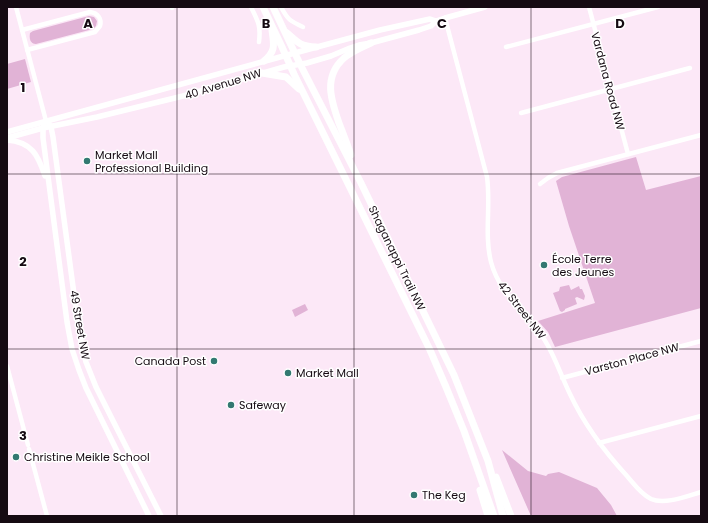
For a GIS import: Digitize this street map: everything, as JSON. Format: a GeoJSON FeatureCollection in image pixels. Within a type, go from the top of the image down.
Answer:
{"type":"FeatureCollection","features":[{"type":"Feature","properties":{"kind":"main road","name":"Shaganappi Trail NW"},"geometry":{"type":"LineString","coordinates":[[263,7],[290,66],[430,350],[458,417],[494,516]]}},
{"type":"Feature","properties":{"kind":"main road","name":"Shaganappi Trail NW"},"geometry":{"type":"LineString","coordinates":[[273,7],[300,64],[361,183],[454,375],[488,461],[503,516]]}},
{"type":"Feature","properties":{"kind":"main road"},"geometry":{"type":"LineString","coordinates":[[264,61],[271,54],[273,47],[273,36],[270,22]]}},
{"type":"Feature","properties":{"kind":"main road"},"geometry":{"type":"LineString","coordinates":[[285,31],[299,44],[316,48]]}},
{"type":"Feature","properties":{"kind":"main road"},"geometry":{"type":"LineString","coordinates":[[361,183],[333,105],[330,87],[334,71],[340,61],[352,52],[371,44]]}},
{"type":"Feature","properties":{"kind":"main road"},"geometry":{"type":"LineString","coordinates":[[262,72],[286,77],[303,92]]}},
{"type":"Feature","properties":{"kind":"main road"},"geometry":{"type":"LineString","coordinates":[[488,461],[492,466],[511,516]]}},
{"type":"Feature","properties":{"kind":"main road"},"geometry":{"type":"LineString","coordinates":[[482,482],[480,492],[488,516]]}},
{"type":"Feature","properties":{"kind":"street"},"geometry":{"type":"LineString","coordinates":[[16,7],[46,121],[51,126]]}},
{"type":"Feature","properties":{"kind":"street"},"geometry":{"type":"LineString","coordinates":[[251,7],[259,24],[259,42]]}},
{"type":"Feature","properties":{"kind":"street"},"geometry":{"type":"LineString","coordinates":[[281,7],[286,17],[303,27]]}},
{"type":"Feature","properties":{"kind":"street","name":"40 Avenue NW"},"geometry":{"type":"LineString","coordinates":[[7,139],[51,126],[97,117],[184,96],[262,72],[308,63],[326,58],[359,45],[371,44],[431,26],[436,21],[485,7]]}},
{"type":"Feature","properties":{"kind":"street","name":"Vardana Road NW"},"geometry":{"type":"LineString","coordinates":[[588,7],[628,154]]}},
{"type":"Feature","properties":{"kind":"street"},"geometry":{"type":"LineString","coordinates":[[506,47],[658,7]]}},
{"type":"Feature","properties":{"kind":"street"},"geometry":{"type":"LineString","coordinates":[[22,30],[90,12],[95,13],[100,19],[101,24],[93,33],[27,50]]}},
{"type":"Feature","properties":{"kind":"street","name":"42 Street NW"},"geometry":{"type":"LineString","coordinates":[[445,18],[487,177],[489,192],[487,234],[488,251],[496,276],[507,294],[538,330],[546,342],[552,352],[562,378],[588,427],[599,443],[642,493],[655,500],[667,501],[701,492]]}},
{"type":"Feature","properties":{"kind":"street","name":"40 Avenue NW"},"geometry":{"type":"LineString","coordinates":[[7,132],[264,61],[416,22],[430,19],[436,21]]}},
{"type":"Feature","properties":{"kind":"street"},"geometry":{"type":"LineString","coordinates":[[520,113],[690,68]]}},
{"type":"Feature","properties":{"kind":"street","name":"49 Street NW"},"geometry":{"type":"LineString","coordinates":[[46,121],[43,128],[43,138],[67,322],[72,349],[78,370],[86,388],[149,516]]}},
{"type":"Feature","properties":{"kind":"street","name":"49 Street NW"},"geometry":{"type":"LineString","coordinates":[[51,126],[80,337],[86,362],[96,387],[161,516]]}},
{"type":"Feature","properties":{"kind":"street"},"geometry":{"type":"LineString","coordinates":[[540,184],[556,173],[701,135]]}},
{"type":"Feature","properties":{"kind":"street"},"geometry":{"type":"LineString","coordinates":[[7,139],[24,144],[33,151],[40,161],[49,188]]}},
{"type":"Feature","properties":{"kind":"street","name":"Varston Place NW"},"geometry":{"type":"LineString","coordinates":[[562,378],[701,340]]}},
{"type":"Feature","properties":{"kind":"street"},"geometry":{"type":"LineString","coordinates":[[7,366],[47,516]]}},
{"type":"Feature","properties":{"kind":"street"},"geometry":{"type":"LineString","coordinates":[[599,443],[701,416]]}},
{"type":"Feature","properties":{"kind":"shaded area"},"geometry":{"type":"Polygon","coordinates":[[[89,16],[94,17],[97,21],[96,26],[93,29],[36,44],[32,43],[30,40],[30,33],[33,31],[89,16]]]}},
{"type":"Feature","properties":{"kind":"shaded area"},"geometry":{"type":"Polygon","coordinates":[[[25,59],[31,82],[7,89],[7,64],[25,59]]]}},
{"type":"Feature","properties":{"kind":"shaded area"},"geometry":{"type":"Polygon","coordinates":[[[636,157],[646,190],[701,176],[701,308],[555,347],[548,332],[538,321],[595,303],[569,226],[556,181],[562,177],[636,157]]]}},
{"type":"Feature","properties":{"kind":"shaded area"},"geometry":{"type":"Polygon","coordinates":[[[569,285],[571,290],[579,286],[580,289],[582,289],[585,296],[584,300],[577,297],[575,298],[577,304],[565,309],[562,312],[560,311],[553,293],[559,291],[560,287],[569,285]]]}},
{"type":"Feature","properties":{"kind":"shaded area"},"geometry":{"type":"Polygon","coordinates":[[[305,304],[308,310],[295,317],[292,310],[305,304]]]}},
{"type":"Feature","properties":{"kind":"shaded area"},"geometry":{"type":"Polygon","coordinates":[[[502,450],[528,471],[546,476],[548,474],[559,472],[597,488],[611,505],[617,516],[531,516],[502,450]]]}},
{"type":"Feature","properties":{"kind":"place","name":"Market Mall Professional Building"},"geometry":{"type":"Point","coordinates":[87,161]}},
{"type":"Feature","properties":{"kind":"place","name":"École Terre des Jeunes"},"geometry":{"type":"Point","coordinates":[544,265]}},
{"type":"Feature","properties":{"kind":"place","name":"Canada Post"},"geometry":{"type":"Point","coordinates":[214,361]}},
{"type":"Feature","properties":{"kind":"place","name":"Market Mall"},"geometry":{"type":"Point","coordinates":[288,373]}},
{"type":"Feature","properties":{"kind":"place","name":"Safeway"},"geometry":{"type":"Point","coordinates":[231,405]}},
{"type":"Feature","properties":{"kind":"place","name":"Christine Meikle School"},"geometry":{"type":"Point","coordinates":[16,457]}},
{"type":"Feature","properties":{"kind":"place","name":"The Keg"},"geometry":{"type":"Point","coordinates":[414,495]}}]}
